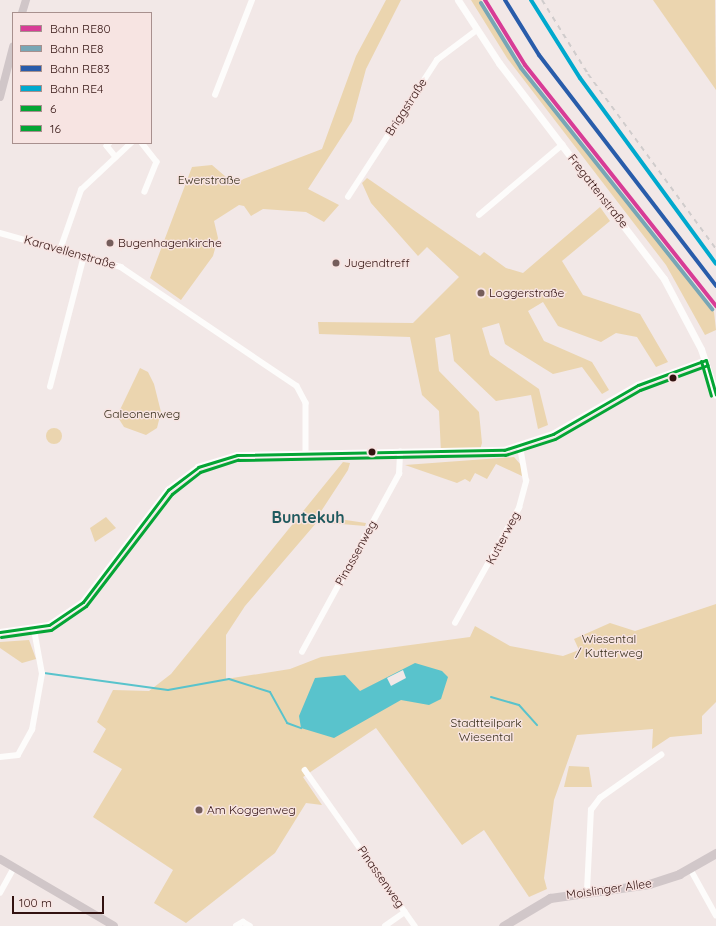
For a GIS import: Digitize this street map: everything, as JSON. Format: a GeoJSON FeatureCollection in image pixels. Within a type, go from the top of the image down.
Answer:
{"type":"FeatureCollection","features":[{"type":"Feature","properties":{"kind":"main road"},"geometry":{"type":"LineString","coordinates":[[22,12],[26,0]]}},
{"type":"Feature","properties":{"kind":"main road"},"geometry":{"type":"LineString","coordinates":[[0,97],[12,51]]}},
{"type":"Feature","properties":{"kind":"main road","name":"Moislinger Allee"},"geometry":{"type":"LineString","coordinates":[[503,926],[544,900],[587,891],[645,885],[690,868],[716,853]]}},
{"type":"Feature","properties":{"kind":"main road"},"geometry":{"type":"LineString","coordinates":[[0,860],[109,925]]}},
{"type":"Feature","properties":{"kind":"street"},"geometry":{"type":"LineString","coordinates":[[215,95],[252,0]]}},
{"type":"Feature","properties":{"kind":"street","name":"Fregattenstraße"},"geometry":{"type":"LineString","coordinates":[[458,0],[477,30],[562,145],[660,273],[706,360],[716,395]]}},
{"type":"Feature","properties":{"kind":"street","name":"Briggstraße"},"geometry":{"type":"LineString","coordinates":[[348,197],[436,60],[477,30]]}},
{"type":"Feature","properties":{"kind":"street"},"geometry":{"type":"LineString","coordinates":[[107,144],[116,157]]}},
{"type":"Feature","properties":{"kind":"street"},"geometry":{"type":"LineString","coordinates":[[60,250],[81,190],[131,144]]}},
{"type":"Feature","properties":{"kind":"street"},"geometry":{"type":"LineString","coordinates":[[143,144],[155,157],[157,166],[145,192]]}},
{"type":"Feature","properties":{"kind":"street"},"geometry":{"type":"LineString","coordinates":[[479,215],[562,145]]}},
{"type":"Feature","properties":{"kind":"street","name":"Karavellenstraße"},"geometry":{"type":"LineString","coordinates":[[0,233],[84,256],[133,273],[297,386],[306,403],[306,454]]}},
{"type":"Feature","properties":{"kind":"street"},"geometry":{"type":"LineString","coordinates":[[50,387],[84,256]]}},
{"type":"Feature","properties":{"kind":"street"},"geometry":{"type":"LineString","coordinates":[[0,632],[34,630],[61,619],[83,602],[168,490],[189,472],[237,455],[400,452],[479,453],[520,446],[575,423],[644,382],[706,360]]}},
{"type":"Feature","properties":{"kind":"street","name":"Kutterweg"},"geometry":{"type":"LineString","coordinates":[[455,623],[519,508],[526,481],[520,446]]}},
{"type":"Feature","properties":{"kind":"street","name":"Pinassenweg"},"geometry":{"type":"LineString","coordinates":[[302,652],[398,474],[400,452]]}},
{"type":"Feature","properties":{"kind":"street"},"geometry":{"type":"LineString","coordinates":[[0,757],[18,755],[32,730],[42,674],[34,630]]}},
{"type":"Feature","properties":{"kind":"street"},"geometry":{"type":"LineString","coordinates":[[587,891],[591,810],[600,798],[661,755]]}},
{"type":"Feature","properties":{"kind":"street","name":"Pinassenweg"},"geometry":{"type":"LineString","coordinates":[[305,770],[415,926]]}},
{"type":"Feature","properties":{"kind":"street"},"geometry":{"type":"LineString","coordinates":[[0,894],[14,868]]}},
{"type":"Feature","properties":{"kind":"street"},"geometry":{"type":"LineString","coordinates":[[690,868],[716,915]]}},
{"type":"Feature","properties":{"kind":"street"},"geometry":{"type":"LineString","coordinates":[[385,926],[405,912]]}},
{"type":"Feature","properties":{"kind":"street"},"geometry":{"type":"LineString","coordinates":[[236,926],[243,922],[250,926]]}},
{"type":"Feature","properties":{"kind":"green space","name":"Ewerstraße"},"geometry":{"type":"Polygon","coordinates":[[[386,0],[401,0],[366,69],[352,121],[308,189],[339,205],[324,222],[306,212],[263,209],[251,216],[244,206],[239,205],[214,221],[218,238],[213,256],[181,300],[150,278],[192,167],[212,165],[233,183],[322,149],[356,56],[386,0]]]}},
{"type":"Feature","properties":{"kind":"green space"},"geometry":{"type":"Polygon","coordinates":[[[471,0],[481,0],[520,65],[714,312],[716,330],[705,335],[666,265],[507,58],[471,0]]]}},
{"type":"Feature","properties":{"kind":"green space"},"geometry":{"type":"Polygon","coordinates":[[[653,0],[715,0],[716,90],[653,0]]]}},
{"type":"Feature","properties":{"kind":"green space"},"geometry":{"type":"Polygon","coordinates":[[[367,178],[480,256],[484,252],[506,268],[523,273],[600,207],[610,221],[562,261],[583,295],[640,314],[668,362],[656,367],[637,337],[616,333],[601,342],[558,326],[543,302],[528,311],[544,341],[592,362],[609,390],[602,394],[582,367],[553,374],[505,344],[499,323],[482,328],[490,355],[539,389],[548,425],[538,429],[531,395],[496,401],[454,361],[450,334],[435,338],[439,371],[479,412],[482,443],[479,453],[441,453],[439,411],[422,395],[410,337],[319,334],[318,322],[413,323],[459,277],[427,247],[418,256],[371,203],[362,183],[367,178]]]}},
{"type":"Feature","properties":{"kind":"green space","name":"Galeonenweg"},"geometry":{"type":"Polygon","coordinates":[[[140,368],[148,372],[154,384],[161,412],[157,428],[146,435],[124,427],[117,416],[140,368]]]}},
{"type":"Feature","properties":{"kind":"green space"},"geometry":{"type":"Polygon","coordinates":[[[54,428],[61,433],[62,436],[57,443],[54,444],[47,439],[46,436],[51,429],[54,428]]]}},
{"type":"Feature","properties":{"kind":"green space"},"geometry":{"type":"Polygon","coordinates":[[[514,457],[521,465],[522,476],[496,464],[487,479],[475,473],[470,482],[465,479],[457,483],[405,465],[514,457]]]}},
{"type":"Feature","properties":{"kind":"green space","name":"Stadtteilpark Wiesental"},"geometry":{"type":"Polygon","coordinates":[[[343,462],[350,463],[348,470],[318,516],[366,523],[365,526],[317,522],[245,606],[226,635],[226,679],[290,669],[321,657],[470,637],[475,626],[510,646],[563,656],[579,650],[574,639],[610,623],[635,631],[716,604],[716,702],[702,716],[702,734],[670,737],[652,749],[653,729],[577,735],[554,800],[544,878],[547,889],[529,897],[484,830],[462,845],[376,728],[303,777],[322,805],[306,803],[275,853],[186,923],[154,903],[173,870],[93,817],[122,769],[93,752],[106,729],[97,722],[113,690],[149,691],[171,674],[343,462]]]}},
{"type":"Feature","properties":{"kind":"green space"},"geometry":{"type":"Polygon","coordinates":[[[106,517],[116,528],[95,542],[90,528],[106,517]]]}},
{"type":"Feature","properties":{"kind":"green space"},"geometry":{"type":"Polygon","coordinates":[[[29,640],[36,659],[22,663],[0,648],[0,642],[29,640]]]}},
{"type":"Feature","properties":{"kind":"green space"},"geometry":{"type":"Polygon","coordinates":[[[569,766],[589,767],[592,787],[564,787],[569,766]]]}},
{"type":"Feature","properties":{"kind":"water"},"geometry":{"type":"Polygon","coordinates":[[[415,663],[442,671],[448,677],[441,699],[429,705],[401,700],[334,738],[301,728],[299,716],[315,678],[345,675],[360,691],[415,663]]]}},
{"type":"Feature","properties":{"kind":"pier"},"geometry":{"type":"Polygon","coordinates":[[[403,670],[406,678],[391,686],[387,678],[403,670]]]}},
{"type":"Feature","properties":{"kind":"waterway"},"geometry":{"type":"LineString","coordinates":[[44,673],[168,690],[229,679],[270,692],[287,723],[301,728]]}},
{"type":"Feature","properties":{"kind":"waterway"},"geometry":{"type":"LineString","coordinates":[[491,697],[519,705],[537,725]]}},
{"type":"Feature","properties":{"kind":"railway"},"geometry":{"type":"LineString","coordinates":[[542,0],[588,74],[716,249]]}},
{"type":"Feature","properties":{"kind":"rail line","name":"RE80"},"geometry":{"type":"LineString","coordinates":[[485,0],[525,65],[716,306]]}},
{"type":"Feature","properties":{"kind":"rail line","name":"RE83"},"geometry":{"type":"LineString","coordinates":[[505,0],[539,55],[716,286]]}},
{"type":"Feature","properties":{"kind":"rail line","name":"RE4"},"geometry":{"type":"LineString","coordinates":[[531,0],[580,78],[716,264]]}},
{"type":"Feature","properties":{"kind":"rail line","name":"RE8"},"geometry":{"type":"LineString","coordinates":[[481,3],[521,68],[712,309]]}},
{"type":"Feature","properties":{"kind":"transit line","name":"6"},"geometry":{"type":"LineString","coordinates":[[706,360],[716,395]]}},
{"type":"Feature","properties":{"kind":"transit line","name":"6"},"geometry":{"type":"LineString","coordinates":[[0,632],[49,625],[83,602],[168,490],[198,467],[237,455],[504,450],[553,434],[638,385],[706,360]]}},
{"type":"Feature","properties":{"kind":"transit line","name":"16"},"geometry":{"type":"LineString","coordinates":[[701,361],[711,396]]}},
{"type":"Feature","properties":{"kind":"transit line","name":"16"},"geometry":{"type":"LineString","coordinates":[[1,637],[51,630],[86,606],[172,494],[200,472],[238,460],[505,455],[555,439],[640,390],[708,365]]}},
{"type":"Feature","properties":{"kind":"place","name":"Bugenhagenkirche"},"geometry":{"type":"Point","coordinates":[110,243]}},
{"type":"Feature","properties":{"kind":"place","name":"Jugendtreff"},"geometry":{"type":"Point","coordinates":[336,263]}},
{"type":"Feature","properties":{"kind":"place","name":"Loggerstraße"},"geometry":{"type":"Point","coordinates":[481,293]}},
{"type":"Feature","properties":{"kind":"place","name":"Am Koggenweg"},"geometry":{"type":"Point","coordinates":[199,810]}},
{"type":"Feature","properties":{"kind":"district","name":"Buntekuh"},"geometry":{"type":"Point","coordinates":[308,517]}},
{"type":"Feature","properties":{"kind":"park label","name":"Wiesental / Kutterweg"},"geometry":{"type":"Point","coordinates":[609,646]}}]}
